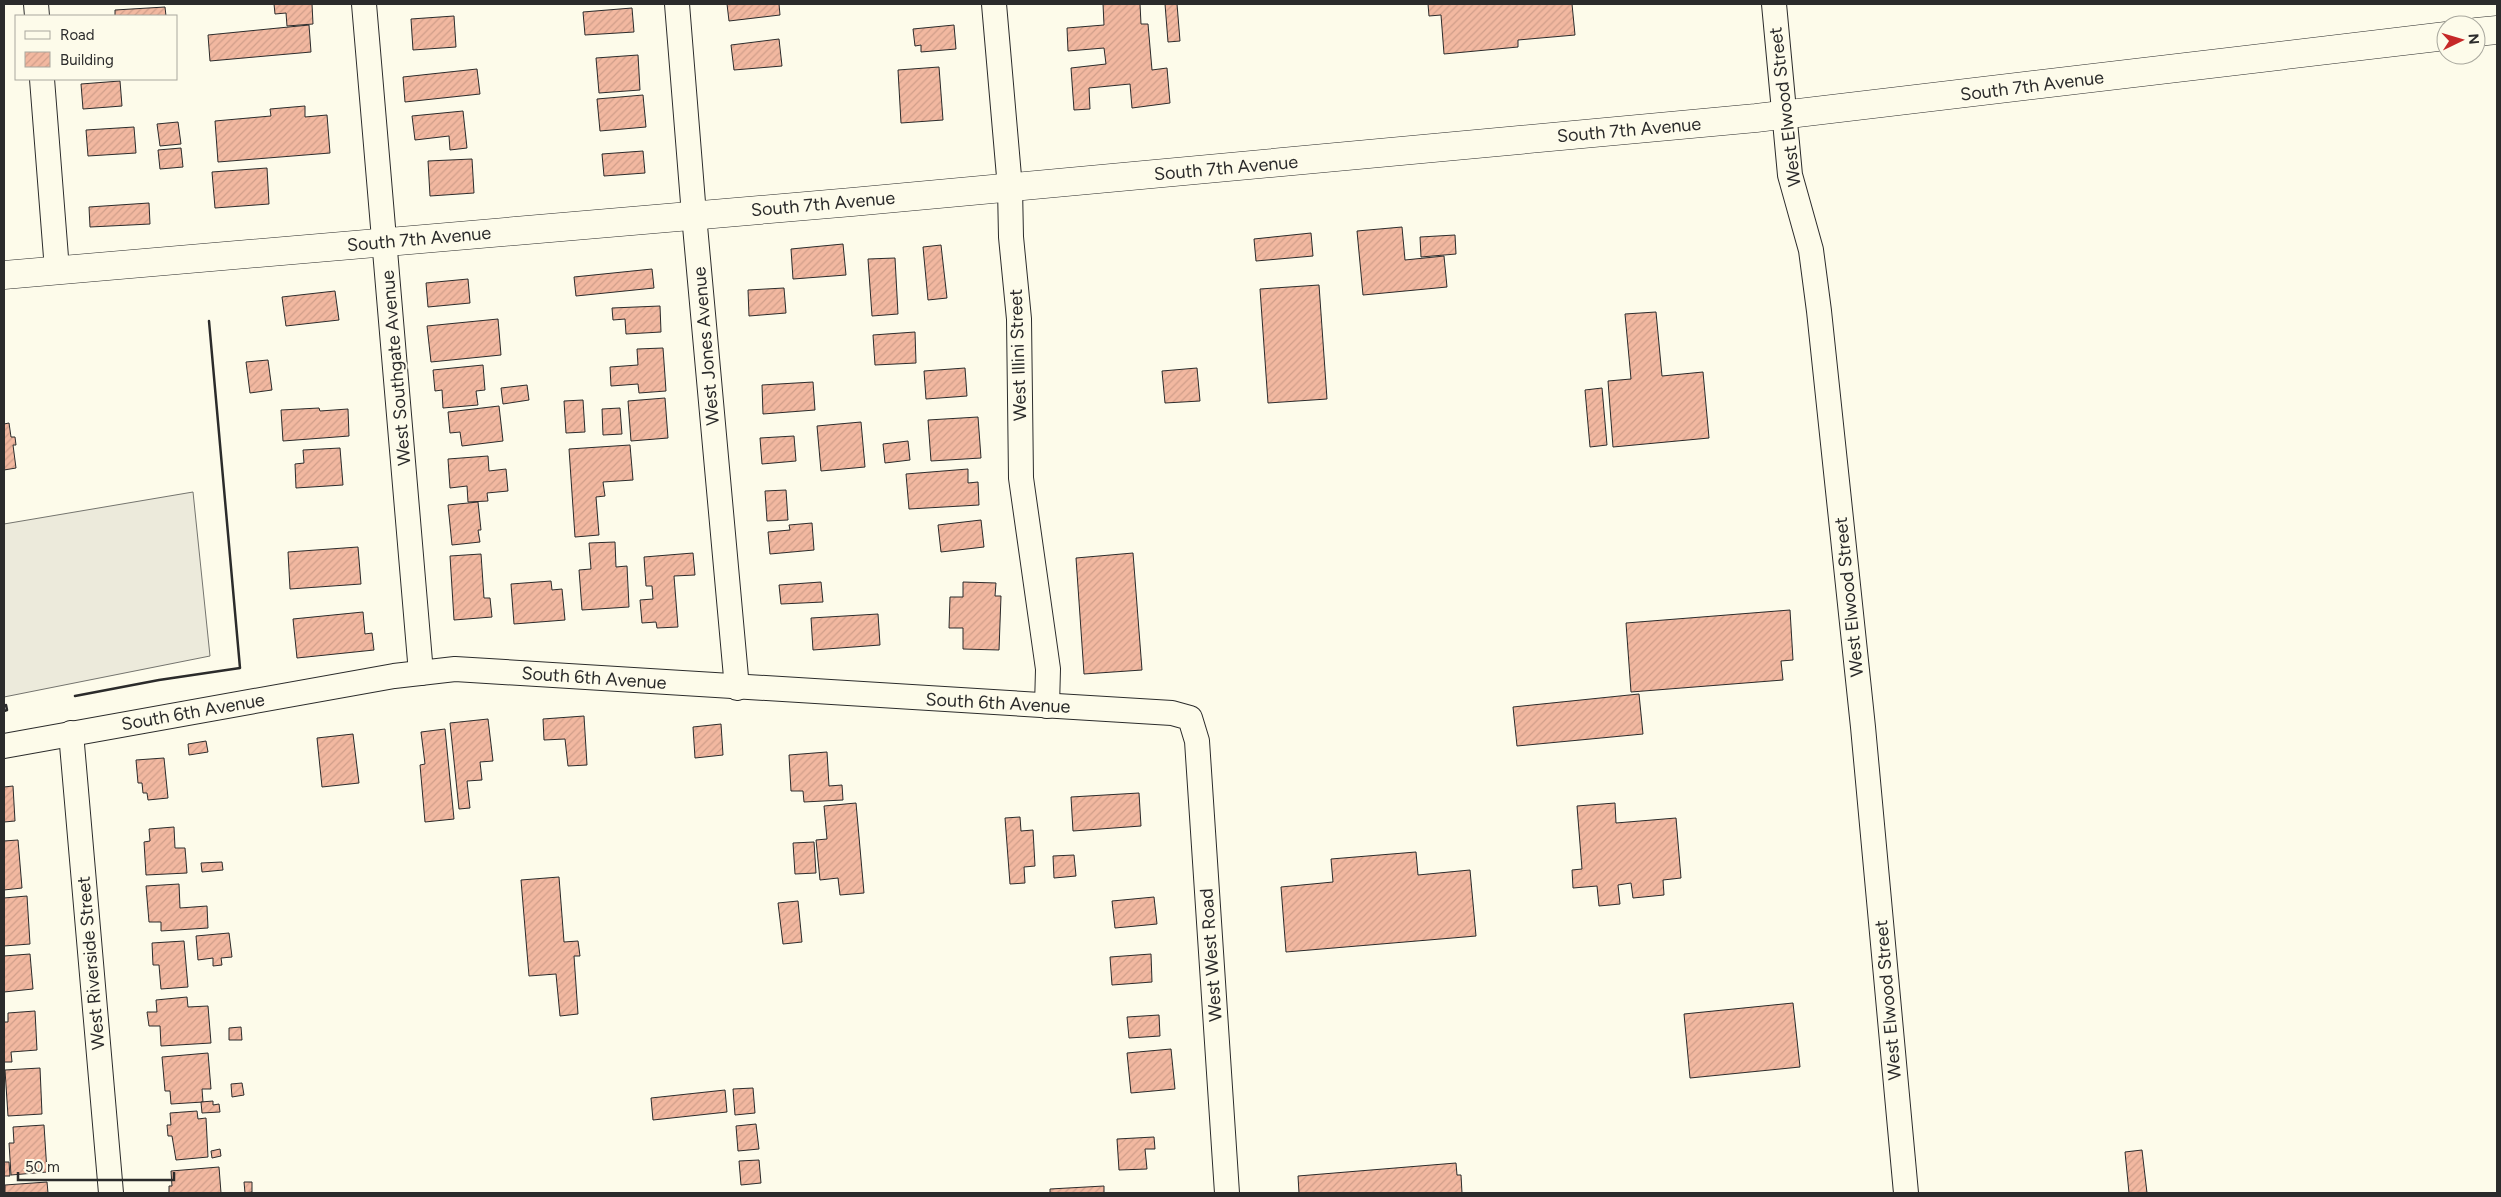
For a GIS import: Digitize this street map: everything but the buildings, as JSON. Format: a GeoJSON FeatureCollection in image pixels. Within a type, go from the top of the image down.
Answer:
{"type":"FeatureCollection","features":[{"type":"Feature","properties":{"kind":"main road","name":"South 7th Avenue"},"geometry":{"type":"LineString","coordinates":[[4,275],[1010,188],[1783,115],[2436,37]]}},
{"type":"Feature","properties":{"kind":"street","name":"West Southgate Avenue"},"geometry":{"type":"LineString","coordinates":[[364,4],[421,673]]}},
{"type":"Feature","properties":{"kind":"street","name":"West Jones Avenue"},"geometry":{"type":"LineString","coordinates":[[677,4],[694,215],[737,688]]}},
{"type":"Feature","properties":{"kind":"street","name":"West Illini Street"},"geometry":{"type":"LineString","coordinates":[[994,4],[1019,319],[1021,478],[1048,669],[1047,706]]}},
{"type":"Feature","properties":{"kind":"street","name":"West Elwood Street"},"geometry":{"type":"LineString","coordinates":[[1774,4],[1790,175],[1811,250],[1819,310],[1863,727],[1906,1193]]}},
{"type":"Feature","properties":{"kind":"street"},"geometry":{"type":"LineString","coordinates":[[42,80],[57,270]]}},
{"type":"Feature","properties":{"kind":"street","name":"South 6th Avenue"},"geometry":{"type":"LineString","coordinates":[[4,746],[394,676],[455,669],[574,675],[737,688],[1172,713],[1190,718]]}},
{"type":"Feature","properties":{"kind":"street","name":"West West Road"},"geometry":{"type":"LineString","coordinates":[[1190,718],[1196,740],[1227,1193]]}},
{"type":"Feature","properties":{"kind":"street","name":"West Riverside Street"},"geometry":{"type":"LineString","coordinates":[[71,733],[111,1193]]}},
{"type":"Feature","properties":{"kind":"shaded area"},"geometry":{"type":"Polygon","coordinates":[[[193,492],[210,656],[4,697],[4,524],[193,492]]]}},
{"type":"Feature","properties":{"kind":"wall"},"geometry":{"type":"LineString","coordinates":[[75,696],[159,680],[240,668],[209,321]]}},
{"type":"Feature","properties":{"kind":"wall"},"geometry":{"type":"LineString","coordinates":[[4,711],[7,710],[6,705]]}}]}
